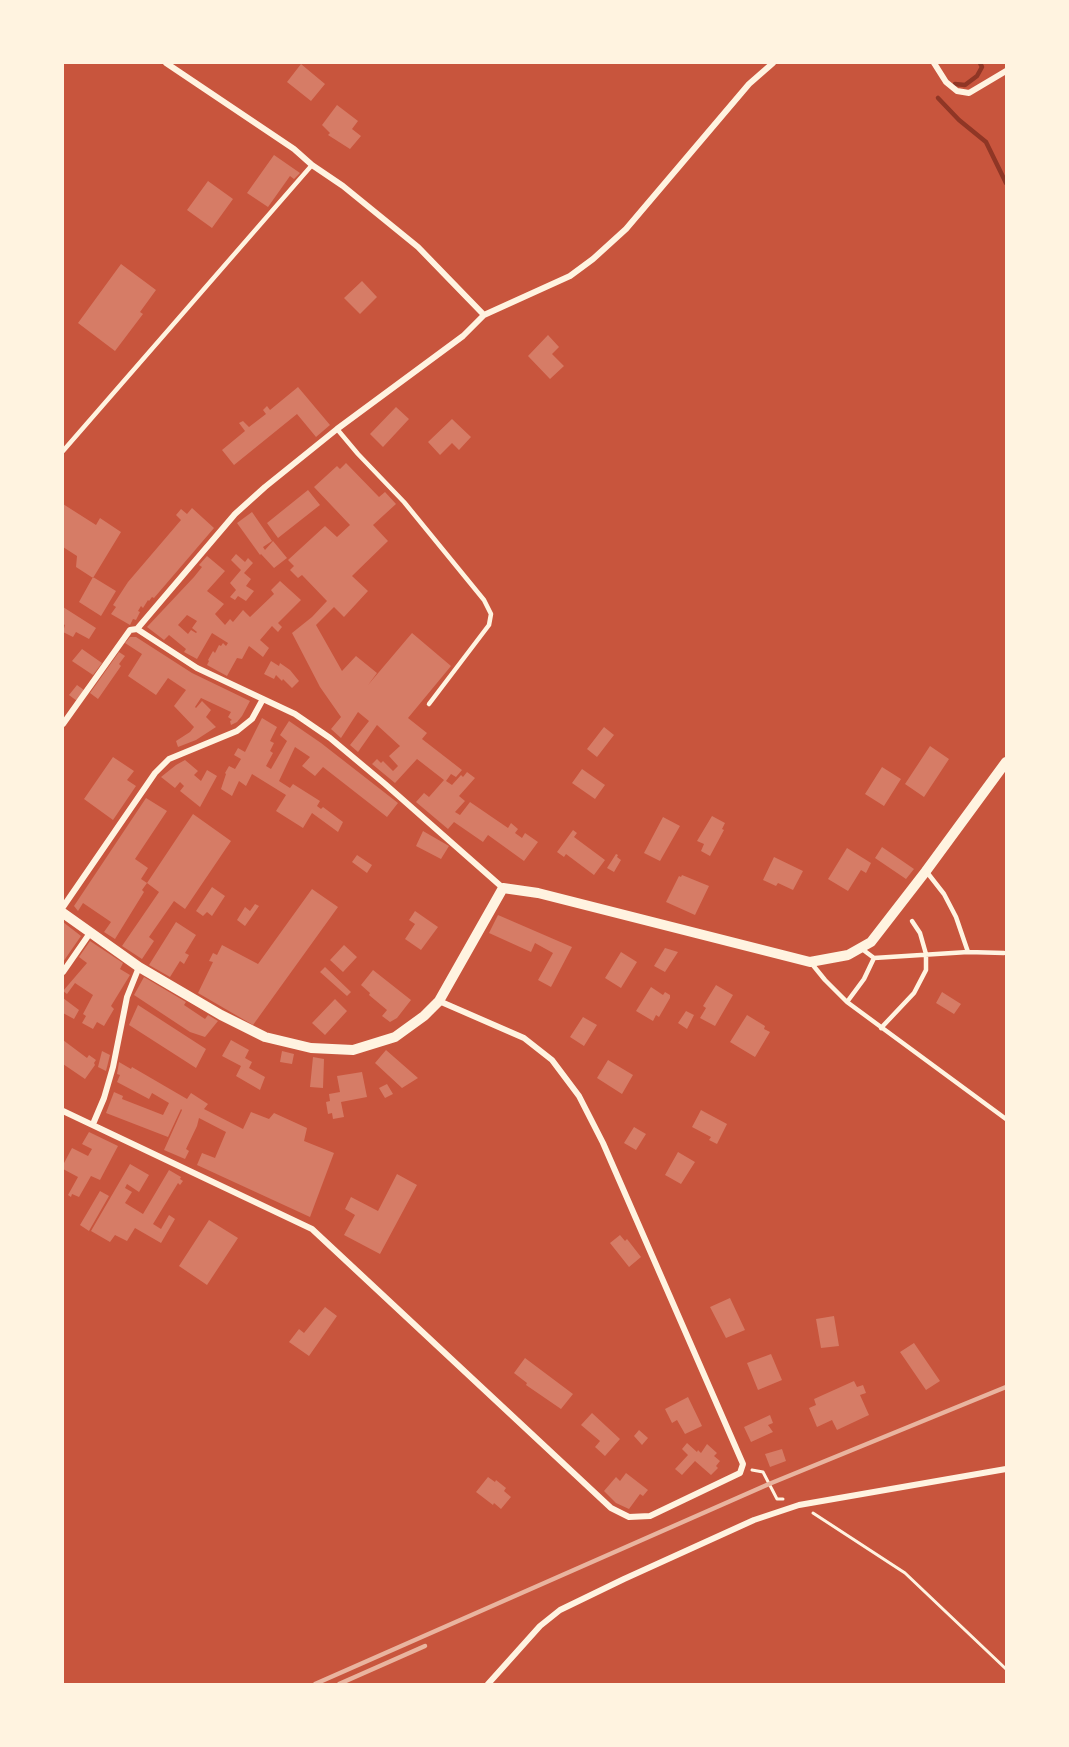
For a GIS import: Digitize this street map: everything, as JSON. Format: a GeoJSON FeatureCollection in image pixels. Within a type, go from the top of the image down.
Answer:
{"type":"FeatureCollection","features":[{"type":"Feature","properties":{"kind":"street"},"geometry":{"type":"LineString","coordinates":[[166,63],[294,149],[312,165],[343,186],[418,247],[484,315]]}},
{"type":"Feature","properties":{"kind":"street"},"geometry":{"type":"LineString","coordinates":[[137,629],[235,514],[265,487],[337,429],[463,336],[484,315],[570,276],[593,259],[626,229],[749,84],[773,63]]}},
{"type":"Feature","properties":{"kind":"street"},"geometry":{"type":"LineString","coordinates":[[934,63],[946,81],[957,91],[969,93],[1006,71]]}},
{"type":"Feature","properties":{"kind":"street"},"geometry":{"type":"LineString","coordinates":[[63,724],[130,630],[137,629],[197,668],[295,714],[330,738],[503,888],[538,892],[810,962],[848,955],[871,942],[926,872],[1006,762]]}},
{"type":"Feature","properties":{"kind":"street"},"geometry":{"type":"LineString","coordinates":[[63,907],[155,773],[169,759],[237,731],[252,719],[263,699]]}},
{"type":"Feature","properties":{"kind":"street"},"geometry":{"type":"LineString","coordinates":[[63,913],[139,967],[221,1015],[265,1036],[311,1048],[353,1050],[395,1037],[424,1016],[439,1001],[503,888]]}},
{"type":"Feature","properties":{"kind":"street"},"geometry":{"type":"LineString","coordinates":[[63,972],[90,933]]}},
{"type":"Feature","properties":{"kind":"street"},"geometry":{"type":"LineString","coordinates":[[93,1124],[104,1098],[113,1067],[127,997],[139,967]]}},
{"type":"Feature","properties":{"kind":"street"},"geometry":{"type":"LineString","coordinates":[[63,1111],[312,1229],[611,1508],[628,1517],[650,1516],[740,1473],[743,1464],[622,1186],[579,1096],[552,1060],[524,1038],[439,1001]]}},
{"type":"Feature","properties":{"kind":"street"},"geometry":{"type":"LineString","coordinates":[[488,1684],[540,1626],[560,1610],[754,1520],[800,1505],[1006,1468]]}},
{"type":"Feature","properties":{"kind":"lane"},"geometry":{"type":"LineString","coordinates":[[63,451],[312,165]]}},
{"type":"Feature","properties":{"kind":"lane"},"geometry":{"type":"LineString","coordinates":[[337,429],[404,501],[484,600],[490,614],[489,625],[429,704]]}},
{"type":"Feature","properties":{"kind":"lane"},"geometry":{"type":"LineString","coordinates":[[926,872],[944,894],[956,917],[969,952]]}},
{"type":"Feature","properties":{"kind":"lane"},"geometry":{"type":"LineString","coordinates":[[881,1028],[914,993],[926,970],[926,954],[920,933],[912,921]]}},
{"type":"Feature","properties":{"kind":"lane"},"geometry":{"type":"LineString","coordinates":[[860,948],[874,958],[969,952],[1004,953]]}},
{"type":"Feature","properties":{"kind":"lane"},"geometry":{"type":"LineString","coordinates":[[847,1002],[864,979],[874,958]]}},
{"type":"Feature","properties":{"kind":"lane"},"geometry":{"type":"LineString","coordinates":[[810,962],[847,1002],[1006,1119]]}},
{"type":"Feature","properties":{"kind":"path"},"geometry":{"type":"LineString","coordinates":[[741,1468],[763,1472],[777,1499],[800,1505],[905,1573],[1006,1669]]}},
{"type":"Feature","properties":{"kind":"building"},"geometry":{"type":"Polygon","coordinates":[[[301,64],[325,84],[311,101],[287,82],[301,64]]]}},
{"type":"Feature","properties":{"kind":"building"},"geometry":{"type":"Polygon","coordinates":[[[337,105],[358,121],[352,129],[361,136],[350,149],[328,135],[330,133],[322,125],[337,105]]]}},
{"type":"Feature","properties":{"kind":"building"},"geometry":{"type":"Polygon","coordinates":[[[274,155],[300,173],[294,179],[290,176],[268,207],[247,193],[274,155]]]}},
{"type":"Feature","properties":{"kind":"building"},"geometry":{"type":"Polygon","coordinates":[[[208,181],[233,199],[212,228],[187,210],[208,181]]]}},
{"type":"Feature","properties":{"kind":"building"},"geometry":{"type":"Polygon","coordinates":[[[121,264],[156,290],[140,312],[143,314],[115,351],[78,323],[121,264]]]}},
{"type":"Feature","properties":{"kind":"building"},"geometry":{"type":"Polygon","coordinates":[[[362,281],[377,297],[360,314],[344,298],[362,281]]]}},
{"type":"Feature","properties":{"kind":"building"},"geometry":{"type":"Polygon","coordinates":[[[548,335],[559,347],[552,354],[564,366],[550,379],[528,356],[548,335]]]}},
{"type":"Feature","properties":{"kind":"building"},"geometry":{"type":"Polygon","coordinates":[[[298,387],[330,425],[316,437],[297,414],[234,465],[222,450],[245,431],[239,423],[243,421],[249,427],[266,414],[263,410],[267,406],[270,410],[298,387]]]}},
{"type":"Feature","properties":{"kind":"building"},"geometry":{"type":"Polygon","coordinates":[[[396,407],[409,419],[383,447],[370,434],[396,407]]]}},
{"type":"Feature","properties":{"kind":"building"},"geometry":{"type":"Polygon","coordinates":[[[452,419],[471,437],[459,450],[452,443],[440,455],[428,442],[452,419]]]}},
{"type":"Feature","properties":{"kind":"building"},"geometry":{"type":"Polygon","coordinates":[[[346,463],[379,497],[385,492],[396,504],[373,525],[388,541],[352,576],[368,591],[344,617],[334,607],[316,625],[342,671],[356,656],[377,673],[368,685],[412,633],[451,666],[408,718],[427,733],[422,739],[462,770],[456,777],[451,774],[446,781],[452,785],[467,772],[475,778],[459,796],[465,801],[455,812],[460,815],[470,802],[508,828],[511,823],[518,829],[515,833],[522,838],[525,833],[538,842],[524,861],[488,835],[483,842],[454,822],[448,829],[416,802],[424,793],[429,797],[444,780],[417,759],[395,783],[372,764],[377,759],[381,763],[383,761],[393,771],[398,766],[389,756],[400,746],[377,725],[358,752],[350,745],[369,721],[358,712],[341,738],[331,729],[341,717],[320,687],[292,633],[327,601],[302,575],[298,578],[290,570],[294,566],[288,560],[325,526],[337,537],[350,525],[314,487],[337,466],[340,469],[346,463]]]}},
{"type":"Feature","properties":{"kind":"building"},"geometry":{"type":"Polygon","coordinates":[[[308,490],[320,505],[278,538],[267,523],[308,490]]]}},
{"type":"Feature","properties":{"kind":"building"},"geometry":{"type":"Polygon","coordinates":[[[63,504],[96,525],[100,518],[121,532],[93,578],[76,567],[77,556],[63,547],[63,504]]]}},
{"type":"Feature","properties":{"kind":"building"},"geometry":{"type":"Polygon","coordinates":[[[192,508],[214,528],[154,598],[148,600],[143,608],[141,606],[136,620],[133,619],[130,625],[111,614],[116,607],[113,605],[128,582],[181,520],[176,515],[181,509],[187,514],[192,508]]]}},
{"type":"Feature","properties":{"kind":"building"},"geometry":{"type":"Polygon","coordinates":[[[252,512],[272,541],[263,547],[265,550],[273,541],[287,558],[274,568],[260,555],[237,523],[252,512]]]}},
{"type":"Feature","properties":{"kind":"building"},"geometry":{"type":"Polygon","coordinates":[[[236,554],[245,562],[248,558],[253,563],[244,573],[251,579],[246,586],[254,591],[246,601],[238,596],[235,600],[230,597],[236,590],[230,583],[241,570],[231,560],[236,554]]]}},
{"type":"Feature","properties":{"kind":"building"},"geometry":{"type":"Polygon","coordinates":[[[207,556],[225,571],[207,591],[224,604],[215,614],[225,625],[230,619],[233,622],[243,610],[250,617],[274,594],[271,590],[280,581],[301,600],[278,623],[282,627],[278,632],[272,626],[260,640],[269,648],[263,657],[249,646],[242,659],[237,658],[227,676],[207,665],[213,651],[215,653],[219,645],[223,643],[226,646],[228,643],[212,633],[197,659],[184,652],[186,649],[169,635],[164,640],[147,627],[194,577],[202,567],[199,565],[207,556]],[[187,615],[178,625],[188,634],[191,630],[196,633],[192,628],[197,621],[187,615]]]}},
{"type":"Feature","properties":{"kind":"building"},"geometry":{"type":"Polygon","coordinates":[[[93,577],[116,591],[101,616],[79,602],[93,577]]]}},
{"type":"Feature","properties":{"kind":"building"},"geometry":{"type":"Polygon","coordinates":[[[63,607],[96,628],[89,639],[76,632],[73,637],[63,632],[65,625],[63,624],[63,607]]]}},
{"type":"Feature","properties":{"kind":"building"},"geometry":{"type":"Polygon","coordinates":[[[130,637],[136,637],[192,673],[250,701],[242,716],[231,725],[232,720],[228,717],[231,712],[201,698],[195,707],[202,701],[211,710],[206,717],[216,727],[196,740],[178,747],[176,741],[194,727],[174,706],[186,690],[168,678],[156,695],[128,676],[142,654],[125,643],[130,637]]]}},
{"type":"Feature","properties":{"kind":"building"},"geometry":{"type":"Polygon","coordinates":[[[82,649],[102,663],[93,675],[72,661],[82,649]]]}},
{"type":"Feature","properties":{"kind":"building"},"geometry":{"type":"Polygon","coordinates":[[[119,652],[125,656],[119,664],[121,666],[98,699],[90,693],[119,652]]]}},
{"type":"Feature","properties":{"kind":"building"},"geometry":{"type":"Polygon","coordinates":[[[271,661],[279,666],[280,663],[290,670],[299,681],[292,688],[276,675],[274,679],[264,674],[271,661]]]}},
{"type":"Feature","properties":{"kind":"building"},"geometry":{"type":"Polygon","coordinates":[[[77,685],[84,690],[77,701],[69,695],[77,685]]]}},
{"type":"Feature","properties":{"kind":"building"},"geometry":{"type":"Polygon","coordinates":[[[262,718],[277,727],[270,741],[274,743],[270,751],[273,753],[266,766],[271,769],[287,741],[280,735],[289,721],[398,803],[387,817],[323,767],[315,776],[302,766],[310,757],[295,747],[279,781],[290,788],[293,784],[320,801],[317,806],[321,809],[323,807],[343,822],[338,832],[312,813],[303,828],[276,811],[286,795],[252,774],[246,786],[239,781],[232,796],[221,789],[225,773],[229,766],[235,769],[241,759],[234,755],[238,748],[245,752],[262,718]]]}},
{"type":"Feature","properties":{"kind":"building"},"geometry":{"type":"Polygon","coordinates":[[[604,727],[614,735],[597,757],[587,749],[604,727]]]}},
{"type":"Feature","properties":{"kind":"building"},"geometry":{"type":"Polygon","coordinates":[[[930,746],[949,759],[924,797],[905,784],[930,746]]]}},
{"type":"Feature","properties":{"kind":"building"},"geometry":{"type":"Polygon","coordinates":[[[113,757],[134,771],[127,780],[136,786],[113,820],[84,799],[113,757]]]}},
{"type":"Feature","properties":{"kind":"building"},"geometry":{"type":"Polygon","coordinates":[[[185,760],[198,771],[194,775],[201,781],[207,770],[217,776],[200,807],[180,791],[184,786],[180,782],[175,788],[161,777],[185,760]]]}},
{"type":"Feature","properties":{"kind":"building"},"geometry":{"type":"Polygon","coordinates":[[[882,767],[901,779],[884,806],[865,794],[882,767]]]}},
{"type":"Feature","properties":{"kind":"building"},"geometry":{"type":"Polygon","coordinates":[[[582,769],[605,785],[595,799],[572,783],[582,769]]]}},
{"type":"Feature","properties":{"kind":"building"},"geometry":{"type":"Polygon","coordinates":[[[146,798],[167,811],[135,859],[148,868],[141,879],[147,883],[142,890],[144,892],[115,939],[104,932],[111,922],[83,903],[78,911],[74,906],[146,798]]]}},
{"type":"Feature","properties":{"kind":"building"},"geometry":{"type":"Polygon","coordinates":[[[193,814],[231,841],[185,909],[174,901],[149,937],[154,941],[142,959],[122,946],[159,892],[147,883],[193,814]]]}},
{"type":"Feature","properties":{"kind":"building"},"geometry":{"type":"Polygon","coordinates":[[[712,816],[725,823],[722,829],[724,830],[710,856],[701,851],[704,844],[697,841],[712,816]]]}},
{"type":"Feature","properties":{"kind":"building"},"geometry":{"type":"Polygon","coordinates":[[[663,817],[680,826],[660,861],[644,853],[663,817]]]}},
{"type":"Feature","properties":{"kind":"building"},"geometry":{"type":"Polygon","coordinates":[[[573,830],[577,833],[574,837],[605,860],[594,875],[566,854],[564,857],[557,852],[573,830]]]}},
{"type":"Feature","properties":{"kind":"building"},"geometry":{"type":"Polygon","coordinates":[[[423,831],[449,846],[441,859],[416,846],[423,831]]]}},
{"type":"Feature","properties":{"kind":"building"},"geometry":{"type":"Polygon","coordinates":[[[882,847],[914,869],[906,879],[875,858],[882,847]]]}},
{"type":"Feature","properties":{"kind":"building"},"geometry":{"type":"Polygon","coordinates":[[[847,848],[871,863],[866,873],[861,870],[848,891],[828,879],[847,848]]]}},
{"type":"Feature","properties":{"kind":"building"},"geometry":{"type":"Polygon","coordinates":[[[616,854],[621,860],[614,872],[607,868],[616,854]]]}},
{"type":"Feature","properties":{"kind":"building"},"geometry":{"type":"Polygon","coordinates":[[[357,855],[372,865],[367,873],[352,862],[357,855]]]}},
{"type":"Feature","properties":{"kind":"building"},"geometry":{"type":"Polygon","coordinates":[[[774,857],[803,871],[793,890],[778,883],[776,886],[763,880],[774,857]]]}},
{"type":"Feature","properties":{"kind":"building"},"geometry":{"type":"Polygon","coordinates":[[[682,875],[709,886],[695,915],[666,902],[679,876],[682,875]]]}},
{"type":"Feature","properties":{"kind":"building"},"geometry":{"type":"Polygon","coordinates":[[[212,887],[225,896],[212,916],[207,912],[203,916],[196,911],[212,887]]]}},
{"type":"Feature","properties":{"kind":"building"},"geometry":{"type":"Polygon","coordinates":[[[312,889],[338,907],[253,1025],[198,993],[213,962],[209,961],[213,953],[217,955],[222,945],[258,964],[312,889]]]}},
{"type":"Feature","properties":{"kind":"building"},"geometry":{"type":"Polygon","coordinates":[[[255,904],[259,906],[245,926],[237,920],[245,907],[250,911],[255,904]]]}},
{"type":"Feature","properties":{"kind":"building"},"geometry":{"type":"Polygon","coordinates":[[[415,911],[438,927],[421,950],[405,939],[415,924],[409,920],[415,911]]]}},
{"type":"Feature","properties":{"kind":"building"},"geometry":{"type":"Polygon","coordinates":[[[498,915],[572,947],[551,987],[538,980],[553,953],[535,943],[531,952],[489,933],[498,915]]]}},
{"type":"Feature","properties":{"kind":"building"},"geometry":{"type":"Polygon","coordinates":[[[63,922],[81,936],[63,962],[63,922]]]}},
{"type":"Feature","properties":{"kind":"building"},"geometry":{"type":"Polygon","coordinates":[[[176,922],[196,935],[185,953],[189,955],[184,964],[180,961],[170,977],[149,965],[176,922]]]}},
{"type":"Feature","properties":{"kind":"building"},"geometry":{"type":"Polygon","coordinates":[[[90,941],[123,963],[120,969],[130,975],[111,1006],[114,1009],[104,1026],[97,1022],[93,1029],[82,1023],[86,1016],[83,1014],[93,995],[75,983],[67,994],[63,991],[87,963],[79,957],[90,941]]]}},
{"type":"Feature","properties":{"kind":"building"},"geometry":{"type":"Polygon","coordinates":[[[344,945],[357,957],[343,972],[330,960],[344,945]]]}},
{"type":"Feature","properties":{"kind":"building"},"geometry":{"type":"Polygon","coordinates":[[[665,948],[678,952],[665,972],[654,966],[665,948]]]}},
{"type":"Feature","properties":{"kind":"building"},"geometry":{"type":"Polygon","coordinates":[[[621,952],[637,962],[621,988],[605,978],[621,952]]]}},
{"type":"Feature","properties":{"kind":"building"},"geometry":{"type":"Polygon","coordinates":[[[325,967],[351,992],[347,996],[320,972],[325,967]]]}},
{"type":"Feature","properties":{"kind":"building"},"geometry":{"type":"Polygon","coordinates":[[[373,970],[411,1000],[397,1018],[390,1022],[382,1016],[387,1010],[361,985],[373,970]]]}},
{"type":"Feature","properties":{"kind":"building"},"geometry":{"type":"Polygon","coordinates":[[[144,977],[186,1002],[184,1005],[205,1019],[208,1015],[218,1021],[205,1037],[190,1032],[134,995],[144,977]]]}},
{"type":"Feature","properties":{"kind":"building"},"geometry":{"type":"Polygon","coordinates":[[[716,985],[733,995],[715,1026],[700,1018],[706,1008],[703,1006],[716,985]]]}},
{"type":"Feature","properties":{"kind":"building"},"geometry":{"type":"Polygon","coordinates":[[[651,987],[663,995],[665,992],[670,995],[659,1017],[656,1015],[653,1021],[636,1011],[651,987]]]}},
{"type":"Feature","properties":{"kind":"building"},"geometry":{"type":"Polygon","coordinates":[[[942,992],[961,1004],[954,1014],[936,1003],[942,992]]]}},
{"type":"Feature","properties":{"kind":"building"},"geometry":{"type":"Polygon","coordinates":[[[63,998],[79,1010],[74,1019],[63,1013],[63,998]]]}},
{"type":"Feature","properties":{"kind":"building"},"geometry":{"type":"Polygon","coordinates":[[[335,999],[347,1011],[325,1035],[312,1023],[335,999]]]}},
{"type":"Feature","properties":{"kind":"building"},"geometry":{"type":"Polygon","coordinates":[[[138,1005],[206,1049],[196,1068],[129,1025],[138,1005]]]}},
{"type":"Feature","properties":{"kind":"building"},"geometry":{"type":"Polygon","coordinates":[[[686,1011],[694,1015],[687,1029],[678,1023],[686,1011]]]}},
{"type":"Feature","properties":{"kind":"building"},"geometry":{"type":"Polygon","coordinates":[[[747,1015],[765,1026],[764,1029],[770,1032],[755,1057],[730,1042],[747,1015]]]}},
{"type":"Feature","properties":{"kind":"building"},"geometry":{"type":"Polygon","coordinates":[[[583,1017],[597,1025],[584,1046],[570,1037],[583,1017]]]}},
{"type":"Feature","properties":{"kind":"building"},"geometry":{"type":"Polygon","coordinates":[[[63,1040],[87,1058],[89,1055],[96,1060],[85,1079],[63,1064],[63,1040]]]}},
{"type":"Feature","properties":{"kind":"building"},"geometry":{"type":"Polygon","coordinates":[[[231,1040],[249,1050],[245,1058],[252,1062],[249,1068],[265,1077],[260,1090],[236,1076],[241,1066],[222,1056],[231,1040]]]}},
{"type":"Feature","properties":{"kind":"building"},"geometry":{"type":"Polygon","coordinates":[[[386,1050],[418,1078],[402,1088],[375,1063],[386,1050]]]}},
{"type":"Feature","properties":{"kind":"building"},"geometry":{"type":"Polygon","coordinates":[[[102,1051],[110,1055],[106,1071],[98,1067],[102,1051]]]}},
{"type":"Feature","properties":{"kind":"building"},"geometry":{"type":"Polygon","coordinates":[[[282,1051],[294,1054],[292,1064],[280,1062],[282,1051]]]}},
{"type":"Feature","properties":{"kind":"building"},"geometry":{"type":"Polygon","coordinates":[[[313,1057],[324,1059],[323,1088],[310,1087],[313,1057]]]}},
{"type":"Feature","properties":{"kind":"building"},"geometry":{"type":"Polygon","coordinates":[[[608,1060],[633,1075],[622,1094],[597,1078],[608,1060]]]}},
{"type":"Feature","properties":{"kind":"building"},"geometry":{"type":"Polygon","coordinates":[[[119,1062],[131,1069],[132,1067],[187,1099],[191,1093],[208,1104],[204,1109],[243,1129],[251,1112],[269,1119],[274,1113],[307,1128],[304,1141],[334,1153],[310,1217],[197,1165],[202,1153],[215,1158],[226,1132],[199,1118],[186,1149],[189,1151],[185,1159],[164,1150],[181,1109],[168,1137],[106,1113],[114,1092],[123,1096],[122,1099],[163,1115],[169,1103],[152,1093],[149,1099],[117,1082],[120,1075],[117,1074],[119,1062]]]}},
{"type":"Feature","properties":{"kind":"building"},"geometry":{"type":"Polygon","coordinates":[[[362,1072],[367,1097],[341,1102],[344,1117],[333,1119],[332,1113],[328,1114],[326,1102],[330,1101],[329,1094],[340,1092],[337,1076],[362,1072]]]}},
{"type":"Feature","properties":{"kind":"building"},"geometry":{"type":"Polygon","coordinates":[[[387,1084],[393,1094],[385,1098],[379,1088],[387,1084]]]}},
{"type":"Feature","properties":{"kind":"building"},"geometry":{"type":"Polygon","coordinates":[[[701,1110],[727,1124],[717,1144],[709,1140],[711,1137],[692,1127],[701,1110]]]}},
{"type":"Feature","properties":{"kind":"building"},"geometry":{"type":"Polygon","coordinates":[[[634,1127],[646,1134],[636,1150],[624,1143],[634,1127]]]}},
{"type":"Feature","properties":{"kind":"building"},"geometry":{"type":"Polygon","coordinates":[[[89,1132],[118,1146],[100,1180],[91,1176],[79,1197],[72,1194],[71,1197],[68,1195],[78,1177],[63,1169],[63,1165],[72,1148],[88,1156],[92,1149],[82,1144],[89,1132]]]}},
{"type":"Feature","properties":{"kind":"building"},"geometry":{"type":"Polygon","coordinates":[[[678,1152],[695,1162],[681,1184],[665,1175],[678,1152]]]}},
{"type":"Feature","properties":{"kind":"building"},"geometry":{"type":"Polygon","coordinates":[[[130,1164],[149,1175],[139,1192],[127,1184],[125,1188],[132,1192],[125,1203],[143,1214],[169,1170],[181,1177],[183,1181],[180,1185],[178,1183],[153,1224],[161,1229],[169,1215],[175,1219],[161,1243],[135,1228],[127,1241],[115,1235],[110,1242],[91,1231],[130,1164]]]}},
{"type":"Feature","properties":{"kind":"building"},"geometry":{"type":"Polygon","coordinates":[[[397,1174],[417,1185],[380,1254],[344,1235],[355,1215],[345,1209],[351,1197],[378,1211],[397,1174]]]}},
{"type":"Feature","properties":{"kind":"building"},"geometry":{"type":"Polygon","coordinates":[[[100,1191],[109,1196],[89,1231],[80,1225],[100,1191]]]}},
{"type":"Feature","properties":{"kind":"building"},"geometry":{"type":"Polygon","coordinates":[[[209,1220],[238,1238],[207,1285],[179,1266],[209,1220]]]}},
{"type":"Feature","properties":{"kind":"building"},"geometry":{"type":"Polygon","coordinates":[[[620,1235],[625,1241],[627,1239],[641,1257],[629,1267],[610,1243],[620,1235]]]}},
{"type":"Feature","properties":{"kind":"building"},"geometry":{"type":"Polygon","coordinates":[[[730,1298],[745,1330],[726,1338],[710,1307],[730,1298]]]}},
{"type":"Feature","properties":{"kind":"building"},"geometry":{"type":"Polygon","coordinates":[[[325,1307],[337,1316],[309,1356],[289,1342],[299,1329],[304,1333],[325,1307]]]}},
{"type":"Feature","properties":{"kind":"building"},"geometry":{"type":"Polygon","coordinates":[[[834,1316],[839,1346],[821,1348],[816,1319],[834,1316]]]}},
{"type":"Feature","properties":{"kind":"building"},"geometry":{"type":"Polygon","coordinates":[[[914,1343],[940,1381],[926,1390],[900,1352],[914,1343]]]}},
{"type":"Feature","properties":{"kind":"building"},"geometry":{"type":"Polygon","coordinates":[[[771,1354],[782,1380],[758,1390],[747,1363],[771,1354]]]}},
{"type":"Feature","properties":{"kind":"building"},"geometry":{"type":"Polygon","coordinates":[[[525,1358],[573,1394],[561,1409],[526,1385],[527,1383],[514,1373],[525,1358]]]}},
{"type":"Feature","properties":{"kind":"building"},"geometry":{"type":"Polygon","coordinates":[[[854,1381],[857,1387],[863,1385],[866,1393],[860,1395],[869,1415],[837,1430],[832,1420],[817,1427],[809,1408],[816,1405],[814,1399],[854,1381]]]}},
{"type":"Feature","properties":{"kind":"building"},"geometry":{"type":"Polygon","coordinates":[[[688,1397],[702,1426],[685,1434],[677,1420],[672,1423],[665,1409],[688,1397]]]}},
{"type":"Feature","properties":{"kind":"building"},"geometry":{"type":"Polygon","coordinates":[[[592,1413],[620,1439],[605,1456],[595,1447],[600,1441],[581,1425],[592,1413]]]}},
{"type":"Feature","properties":{"kind":"building"},"geometry":{"type":"Polygon","coordinates":[[[770,1415],[773,1423],[768,1425],[773,1432],[751,1442],[744,1427],[770,1415]]]}},
{"type":"Feature","properties":{"kind":"building"},"geometry":{"type":"Polygon","coordinates":[[[639,1430],[648,1438],[642,1445],[634,1436],[639,1430]]]}},
{"type":"Feature","properties":{"kind":"building"},"geometry":{"type":"Polygon","coordinates":[[[687,1443],[701,1453],[707,1444],[717,1453],[714,1456],[720,1461],[716,1466],[718,1468],[711,1475],[695,1461],[682,1475],[675,1469],[688,1455],[682,1449],[687,1443]]]}},
{"type":"Feature","properties":{"kind":"building"},"geometry":{"type":"Polygon","coordinates":[[[782,1449],[786,1461],[770,1467],[765,1454],[782,1449]]]}},
{"type":"Feature","properties":{"kind":"building"},"geometry":{"type":"Polygon","coordinates":[[[626,1473],[648,1490],[643,1496],[640,1494],[629,1509],[616,1503],[604,1491],[616,1477],[620,1481],[626,1473]]]}},
{"type":"Feature","properties":{"kind":"building"},"geometry":{"type":"Polygon","coordinates":[[[488,1477],[506,1488],[504,1491],[511,1497],[501,1509],[476,1492],[488,1477]]]}},
{"type":"Feature","properties":{"kind":"waterway"},"geometry":{"type":"LineString","coordinates":[[955,84],[965,85],[977,76],[982,67],[980,63]]}},
{"type":"Feature","properties":{"kind":"waterway"},"geometry":{"type":"LineString","coordinates":[[938,98],[959,120],[986,142],[1006,183]]}},
{"type":"Feature","properties":{"kind":"railway"},"geometry":{"type":"LineString","coordinates":[[315,1684],[769,1484],[1006,1387]]}},
{"type":"Feature","properties":{"kind":"railway"},"geometry":{"type":"LineString","coordinates":[[339,1684],[425,1646]]}}]}
